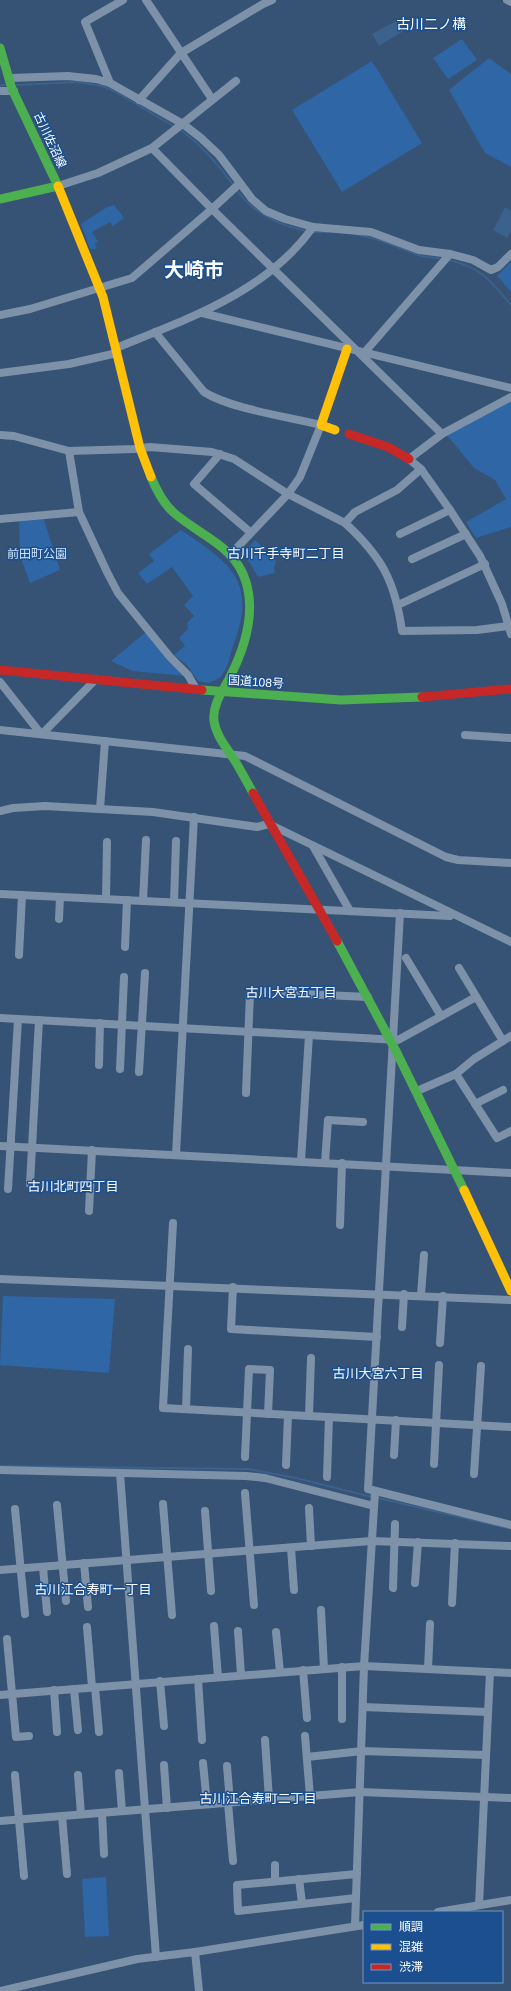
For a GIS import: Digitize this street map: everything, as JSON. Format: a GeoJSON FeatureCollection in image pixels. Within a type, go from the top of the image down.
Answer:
{"type":"FeatureCollection","features":[{"type":"Feature","properties":{"kind":"main road","name":"古川佐沼線"},"geometry":{"type":"LineString","coordinates":[[0,48],[12,85],[58,186],[0,199]]}},
{"type":"Feature","properties":{"kind":"main road"},"geometry":{"type":"LineString","coordinates":[[58,186],[99,287],[117,351],[140,448],[154,485],[173,512],[231,554],[246,582],[251,606],[250,620],[245,639],[230,677],[220,692],[212,720],[216,730],[392,1040],[456,1170],[511,1291]]}},
{"type":"Feature","properties":{"kind":"main road"},"geometry":{"type":"LineString","coordinates":[[335,430],[321,425],[348,349]]}},
{"type":"Feature","properties":{"kind":"main road"},"geometry":{"type":"LineString","coordinates":[[349,434],[389,446],[400,451],[409,459]]}},
{"type":"Feature","properties":{"kind":"main road","name":"国道108号"},"geometry":{"type":"LineString","coordinates":[[0,670],[220,692],[341,700],[429,697],[511,689]]}},
{"type":"Feature","properties":{"kind":"street"},"geometry":{"type":"LineString","coordinates":[[110,83],[85,22],[123,0]]}},
{"type":"Feature","properties":{"kind":"street"},"geometry":{"type":"LineString","coordinates":[[146,0],[212,99]]}},
{"type":"Feature","properties":{"kind":"street"},"geometry":{"type":"LineString","coordinates":[[139,100],[181,53],[272,0]]}},
{"type":"Feature","properties":{"kind":"street"},"geometry":{"type":"LineString","coordinates":[[507,0],[511,2]]}},
{"type":"Feature","properties":{"kind":"street"},"geometry":{"type":"LineString","coordinates":[[0,91],[12,85],[68,76],[96,79],[110,83],[180,127],[219,155],[236,186],[266,211],[311,230],[371,232],[419,250],[446,258],[473,260],[492,270],[498,267],[511,254]]}},
{"type":"Feature","properties":{"kind":"street"},"geometry":{"type":"LineString","coordinates":[[58,186],[98,173],[152,148],[236,81]]}},
{"type":"Feature","properties":{"kind":"street"},"geometry":{"type":"LineString","coordinates":[[152,148],[212,209],[362,352],[442,434]]}},
{"type":"Feature","properties":{"kind":"street"},"geometry":{"type":"LineString","coordinates":[[0,315],[30,308],[132,278],[212,209],[236,186]]}},
{"type":"Feature","properties":{"kind":"street"},"geometry":{"type":"LineString","coordinates":[[0,373],[69,364],[117,351],[155,332],[202,313],[256,282],[274,269],[311,230]]}},
{"type":"Feature","properties":{"kind":"street"},"geometry":{"type":"LineString","coordinates":[[362,352],[446,258]]}},
{"type":"Feature","properties":{"kind":"street"},"geometry":{"type":"LineString","coordinates":[[202,313],[511,388]]}},
{"type":"Feature","properties":{"kind":"street"},"geometry":{"type":"LineString","coordinates":[[155,332],[204,392],[246,407],[321,425],[300,477],[288,494],[250,532],[231,554]]}},
{"type":"Feature","properties":{"kind":"street"},"geometry":{"type":"LineString","coordinates":[[511,397],[442,434],[409,459],[421,469],[485,564],[502,604],[511,634]]}},
{"type":"Feature","properties":{"kind":"street"},"geometry":{"type":"LineString","coordinates":[[0,435],[14,436],[69,451],[150,447],[212,452],[234,459],[288,494],[345,523],[367,542],[385,569],[398,604],[402,631],[477,630],[508,626]]}},
{"type":"Feature","properties":{"kind":"street"},"geometry":{"type":"LineString","coordinates":[[69,451],[79,512],[118,593],[170,657],[188,675],[196,689]]}},
{"type":"Feature","properties":{"kind":"street"},"geometry":{"type":"LineString","coordinates":[[220,454],[194,484],[250,532]]}},
{"type":"Feature","properties":{"kind":"street"},"geometry":{"type":"LineString","coordinates":[[345,523],[355,512],[397,490],[421,469]]}},
{"type":"Feature","properties":{"kind":"street"},"geometry":{"type":"LineString","coordinates":[[400,534],[450,510]]}},
{"type":"Feature","properties":{"kind":"street"},"geometry":{"type":"LineString","coordinates":[[0,519],[79,512]]}},
{"type":"Feature","properties":{"kind":"street"},"geometry":{"type":"LineString","coordinates":[[412,559],[466,534]]}},
{"type":"Feature","properties":{"kind":"street"},"geometry":{"type":"LineString","coordinates":[[398,604],[485,564]]}},
{"type":"Feature","properties":{"kind":"street"},"geometry":{"type":"LineString","coordinates":[[42,734],[96,679]]}},
{"type":"Feature","properties":{"kind":"street"},"geometry":{"type":"LineString","coordinates":[[0,682],[42,734]]}},
{"type":"Feature","properties":{"kind":"street"},"geometry":{"type":"LineString","coordinates":[[0,730],[245,756],[446,857],[458,860],[511,863]]}},
{"type":"Feature","properties":{"kind":"street"},"geometry":{"type":"LineString","coordinates":[[466,735],[511,738]]}},
{"type":"Feature","properties":{"kind":"street"},"geometry":{"type":"LineString","coordinates":[[100,809],[105,741]]}},
{"type":"Feature","properties":{"kind":"street"},"geometry":{"type":"LineString","coordinates":[[0,811],[13,808],[45,806],[153,812],[257,827],[269,824],[511,942]]}},
{"type":"Feature","properties":{"kind":"street"},"geometry":{"type":"LineString","coordinates":[[176,1154],[194,817]]}},
{"type":"Feature","properties":{"kind":"street"},"geometry":{"type":"LineString","coordinates":[[143,901],[146,840]]}},
{"type":"Feature","properties":{"kind":"street"},"geometry":{"type":"LineString","coordinates":[[174,902],[176,841]]}},
{"type":"Feature","properties":{"kind":"street"},"geometry":{"type":"LineString","coordinates":[[106,899],[107,842]]}},
{"type":"Feature","properties":{"kind":"street"},"geometry":{"type":"LineString","coordinates":[[313,846],[350,910]]}},
{"type":"Feature","properties":{"kind":"street"},"geometry":{"type":"LineString","coordinates":[[0,894],[455,916]]}},
{"type":"Feature","properties":{"kind":"street"},"geometry":{"type":"LineString","coordinates":[[20,956],[22,895]]}},
{"type":"Feature","properties":{"kind":"street"},"geometry":{"type":"LineString","coordinates":[[59,919],[60,897]]}},
{"type":"Feature","properties":{"kind":"street"},"geometry":{"type":"LineString","coordinates":[[125,947],[127,900]]}},
{"type":"Feature","properties":{"kind":"street"},"geometry":{"type":"LineString","coordinates":[[400,913],[368,1489],[375,1492],[511,1525]]}},
{"type":"Feature","properties":{"kind":"street"},"geometry":{"type":"LineString","coordinates":[[406,958],[441,1016]]}},
{"type":"Feature","properties":{"kind":"street"},"geometry":{"type":"LineString","coordinates":[[459,968],[503,1041]]}},
{"type":"Feature","properties":{"kind":"street"},"geometry":{"type":"LineString","coordinates":[[139,1072],[143,1026],[145,973]]}},
{"type":"Feature","properties":{"kind":"street"},"geometry":{"type":"LineString","coordinates":[[120,1069],[124,977]]}},
{"type":"Feature","properties":{"kind":"street"},"geometry":{"type":"LineString","coordinates":[[246,1093],[250,993]]}},
{"type":"Feature","properties":{"kind":"street"},"geometry":{"type":"LineString","coordinates":[[281,993],[368,997]]}},
{"type":"Feature","properties":{"kind":"street"},"geometry":{"type":"LineString","coordinates":[[0,1018],[398,1040],[476,997]]}},
{"type":"Feature","properties":{"kind":"street"},"geometry":{"type":"LineString","coordinates":[[8,1189],[18,1019]]}},
{"type":"Feature","properties":{"kind":"street"},"geometry":{"type":"LineString","coordinates":[[30,1184],[39,1020]]}},
{"type":"Feature","properties":{"kind":"street"},"geometry":{"type":"LineString","coordinates":[[99,1065],[100,1023]]}},
{"type":"Feature","properties":{"kind":"street"},"geometry":{"type":"LineString","coordinates":[[301,1161],[309,1035]]}},
{"type":"Feature","properties":{"kind":"street"},"geometry":{"type":"LineString","coordinates":[[417,1090],[456,1074],[474,1059],[511,1036]]}},
{"type":"Feature","properties":{"kind":"street"},"geometry":{"type":"LineString","coordinates":[[456,1074],[497,1138],[511,1131]]}},
{"type":"Feature","properties":{"kind":"street"},"geometry":{"type":"LineString","coordinates":[[475,1104],[504,1090]]}},
{"type":"Feature","properties":{"kind":"street"},"geometry":{"type":"LineString","coordinates":[[325,1162],[328,1120],[363,1122]]}},
{"type":"Feature","properties":{"kind":"street"},"geometry":{"type":"LineString","coordinates":[[0,1146],[511,1172]]}},
{"type":"Feature","properties":{"kind":"street"},"geometry":{"type":"LineString","coordinates":[[89,1211],[92,1150]]}},
{"type":"Feature","properties":{"kind":"street"},"geometry":{"type":"LineString","coordinates":[[340,1225],[342,1163]]}},
{"type":"Feature","properties":{"kind":"street"},"geometry":{"type":"LineString","coordinates":[[173,1223],[163,1408],[511,1427]]}},
{"type":"Feature","properties":{"kind":"street"},"geometry":{"type":"LineString","coordinates":[[421,1295],[424,1255]]}},
{"type":"Feature","properties":{"kind":"street"},"geometry":{"type":"LineString","coordinates":[[0,1279],[380,1293],[511,1300]]}},
{"type":"Feature","properties":{"kind":"street"},"geometry":{"type":"LineString","coordinates":[[233,1287],[231,1329],[377,1337]]}},
{"type":"Feature","properties":{"kind":"street"},"geometry":{"type":"LineString","coordinates":[[402,1327],[404,1294]]}},
{"type":"Feature","properties":{"kind":"street"},"geometry":{"type":"LineString","coordinates":[[440,1343],[443,1296]]}},
{"type":"Feature","properties":{"kind":"street"},"geometry":{"type":"LineString","coordinates":[[186,1410],[188,1349]]}},
{"type":"Feature","properties":{"kind":"street"},"geometry":{"type":"LineString","coordinates":[[309,1416],[311,1358]]}},
{"type":"Feature","properties":{"kind":"street"},"geometry":{"type":"LineString","coordinates":[[434,1464],[439,1366]]}},
{"type":"Feature","properties":{"kind":"street"},"geometry":{"type":"LineString","coordinates":[[474,1474],[481,1366]]}},
{"type":"Feature","properties":{"kind":"street"},"geometry":{"type":"LineString","coordinates":[[245,1457],[249,1369],[270,1370],[268,1414]]}},
{"type":"Feature","properties":{"kind":"street"},"geometry":{"type":"LineString","coordinates":[[286,1465],[288,1415]]}},
{"type":"Feature","properties":{"kind":"street"},"geometry":{"type":"LineString","coordinates":[[327,1477],[329,1417]]}},
{"type":"Feature","properties":{"kind":"street"},"geometry":{"type":"LineString","coordinates":[[394,1455],[396,1420]]}},
{"type":"Feature","properties":{"kind":"street"},"geometry":{"type":"LineString","coordinates":[[0,1470],[246,1476],[265,1478],[374,1504]]}},
{"type":"Feature","properties":{"kind":"street"},"geometry":{"type":"LineString","coordinates":[[120,1473],[134,1683],[156,1957]]}},
{"type":"Feature","properties":{"kind":"street"},"geometry":{"type":"LineString","coordinates":[[355,1926],[364,1666],[375,1492]]}},
{"type":"Feature","properties":{"kind":"street"},"geometry":{"type":"LineString","coordinates":[[245,1493],[254,1605]]}},
{"type":"Feature","properties":{"kind":"street"},"geometry":{"type":"LineString","coordinates":[[163,1504],[172,1615]]}},
{"type":"Feature","properties":{"kind":"street"},"geometry":{"type":"LineString","coordinates":[[57,1505],[66,1601]]}},
{"type":"Feature","properties":{"kind":"street"},"geometry":{"type":"LineString","coordinates":[[15,1508],[25,1614]]}},
{"type":"Feature","properties":{"kind":"street"},"geometry":{"type":"LineString","coordinates":[[308,1508],[311,1546]]}},
{"type":"Feature","properties":{"kind":"street"},"geometry":{"type":"LineString","coordinates":[[205,1511],[211,1591]]}},
{"type":"Feature","properties":{"kind":"street"},"geometry":{"type":"LineString","coordinates":[[393,1588],[395,1524]]}},
{"type":"Feature","properties":{"kind":"street"},"geometry":{"type":"LineString","coordinates":[[0,1570],[371,1541],[511,1546]]}},
{"type":"Feature","properties":{"kind":"street"},"geometry":{"type":"LineString","coordinates":[[415,1583],[418,1542]]}},
{"type":"Feature","properties":{"kind":"street"},"geometry":{"type":"LineString","coordinates":[[452,1603],[455,1543]]}},
{"type":"Feature","properties":{"kind":"street"},"geometry":{"type":"LineString","coordinates":[[291,1548],[294,1590]]}},
{"type":"Feature","properties":{"kind":"street"},"geometry":{"type":"LineString","coordinates":[[84,1564],[88,1607]]}},
{"type":"Feature","properties":{"kind":"street"},"geometry":{"type":"LineString","coordinates":[[43,1566],[47,1612]]}},
{"type":"Feature","properties":{"kind":"street"},"geometry":{"type":"LineString","coordinates":[[321,1610],[324,1669]]}},
{"type":"Feature","properties":{"kind":"street"},"geometry":{"type":"LineString","coordinates":[[428,1669],[430,1624]]}},
{"type":"Feature","properties":{"kind":"street"},"geometry":{"type":"LineString","coordinates":[[214,1626],[218,1677]]}},
{"type":"Feature","properties":{"kind":"street"},"geometry":{"type":"LineString","coordinates":[[86,1627],[99,1732]]}},
{"type":"Feature","properties":{"kind":"street"},"geometry":{"type":"LineString","coordinates":[[238,1631],[241,1675]]}},
{"type":"Feature","properties":{"kind":"street"},"geometry":{"type":"LineString","coordinates":[[276,1632],[280,1672]]}},
{"type":"Feature","properties":{"kind":"street"},"geometry":{"type":"LineString","coordinates":[[8,1639],[16,1737],[29,1736]]}},
{"type":"Feature","properties":{"kind":"street"},"geometry":{"type":"LineString","coordinates":[[0,1695],[134,1683],[364,1666],[511,1673]]}},
{"type":"Feature","properties":{"kind":"street"},"geometry":{"type":"LineString","coordinates":[[342,1667],[342,1719]]}},
{"type":"Feature","properties":{"kind":"street"},"geometry":{"type":"LineString","coordinates":[[303,1670],[307,1718]]}},
{"type":"Feature","properties":{"kind":"street"},"geometry":{"type":"LineString","coordinates":[[480,1905],[490,1672]]}},
{"type":"Feature","properties":{"kind":"street"},"geometry":{"type":"LineString","coordinates":[[198,1678],[202,1740]]}},
{"type":"Feature","properties":{"kind":"street"},"geometry":{"type":"LineString","coordinates":[[160,1681],[164,1726]]}},
{"type":"Feature","properties":{"kind":"street"},"geometry":{"type":"LineString","coordinates":[[74,1689],[78,1730]]}},
{"type":"Feature","properties":{"kind":"street"},"geometry":{"type":"LineString","coordinates":[[54,1690],[57,1732]]}},
{"type":"Feature","properties":{"kind":"street"},"geometry":{"type":"LineString","coordinates":[[363,1707],[488,1712]]}},
{"type":"Feature","properties":{"kind":"street"},"geometry":{"type":"LineString","coordinates":[[305,1736],[310,1796]]}},
{"type":"Feature","properties":{"kind":"street"},"geometry":{"type":"LineString","coordinates":[[265,1740],[269,1799]]}},
{"type":"Feature","properties":{"kind":"street"},"geometry":{"type":"LineString","coordinates":[[307,1757],[362,1751],[486,1755]]}},
{"type":"Feature","properties":{"kind":"street"},"geometry":{"type":"LineString","coordinates":[[203,1763],[207,1804]]}},
{"type":"Feature","properties":{"kind":"street"},"geometry":{"type":"LineString","coordinates":[[164,1765],[167,1808]]}},
{"type":"Feature","properties":{"kind":"street"},"geometry":{"type":"LineString","coordinates":[[227,1766],[233,1861]]}},
{"type":"Feature","properties":{"kind":"street"},"geometry":{"type":"LineString","coordinates":[[119,1773],[122,1811]]}},
{"type":"Feature","properties":{"kind":"street"},"geometry":{"type":"LineString","coordinates":[[15,1775],[24,1876]]}},
{"type":"Feature","properties":{"kind":"street"},"geometry":{"type":"LineString","coordinates":[[78,1775],[81,1814]]}},
{"type":"Feature","properties":{"kind":"street"},"geometry":{"type":"LineString","coordinates":[[0,1821],[360,1792],[511,1798]]}},
{"type":"Feature","properties":{"kind":"street"},"geometry":{"type":"LineString","coordinates":[[102,1813],[104,1854]]}},
{"type":"Feature","properties":{"kind":"street"},"geometry":{"type":"LineString","coordinates":[[62,1816],[67,1874]]}},
{"type":"Feature","properties":{"kind":"street"},"geometry":{"type":"LineString","coordinates":[[275,1865],[275,1882]]}},
{"type":"Feature","properties":{"kind":"street"},"geometry":{"type":"LineString","coordinates":[[356,1898],[238,1911],[237,1885],[357,1874]]}},
{"type":"Feature","properties":{"kind":"street"},"geometry":{"type":"LineString","coordinates":[[299,1879],[302,1903]]}},
{"type":"Feature","properties":{"kind":"street"},"geometry":{"type":"LineString","coordinates":[[444,1911],[511,1900]]}},
{"type":"Feature","properties":{"kind":"street"},"geometry":{"type":"LineString","coordinates":[[0,1991],[137,1959],[195,1952],[363,1925]]}},
{"type":"Feature","properties":{"kind":"street"},"geometry":{"type":"LineString","coordinates":[[195,1952],[198,1991]]}},
{"type":"Feature","properties":{"kind":"green space"},"geometry":{"type":"Polygon","coordinates":[[[462,39],[477,60],[448,79],[433,58],[462,39]]]}},
{"type":"Feature","properties":{"kind":"green space"},"geometry":{"type":"Polygon","coordinates":[[[489,58],[511,74],[511,167],[485,153],[449,90],[489,58]]]}},
{"type":"Feature","properties":{"kind":"green space"},"geometry":{"type":"Polygon","coordinates":[[[372,61],[422,143],[342,192],[292,110],[372,61]]]}},
{"type":"Feature","properties":{"kind":"green space"},"geometry":{"type":"Polygon","coordinates":[[[114,205],[124,218],[113,226],[110,222],[92,232],[98,242],[95,243],[96,249],[90,249],[81,224],[107,207],[114,205]]]}},
{"type":"Feature","properties":{"kind":"green space"},"geometry":{"type":"Polygon","coordinates":[[[511,262],[511,292],[497,276],[511,262]]]}},
{"type":"Feature","properties":{"kind":"green space"},"geometry":{"type":"Polygon","coordinates":[[[511,401],[511,527],[476,538],[466,522],[506,499],[495,480],[474,468],[446,434],[511,401]]]}},
{"type":"Feature","properties":{"kind":"green space","name":"前田町公園"},"geometry":{"type":"Polygon","coordinates":[[[43,517],[60,570],[30,583],[20,556],[19,519],[43,517]]]}},
{"type":"Feature","properties":{"kind":"green space"},"geometry":{"type":"Polygon","coordinates":[[[181,530],[214,553],[226,565],[235,576],[241,590],[242,605],[240,624],[227,665],[224,672],[218,679],[209,683],[198,681],[187,665],[174,655],[185,646],[179,638],[188,629],[187,623],[194,616],[184,605],[193,596],[172,567],[147,584],[138,573],[154,561],[149,554],[181,530]]]}},
{"type":"Feature","properties":{"kind":"green space"},"geometry":{"type":"Polygon","coordinates":[[[255,540],[276,561],[274,568],[275,573],[258,577],[248,560],[249,547],[255,540]]]}},
{"type":"Feature","properties":{"kind":"green space"},"geometry":{"type":"Polygon","coordinates":[[[146,632],[186,676],[132,671],[111,661],[146,632]]]}},
{"type":"Feature","properties":{"kind":"green space"},"geometry":{"type":"Polygon","coordinates":[[[3,1296],[115,1299],[109,1373],[0,1365],[3,1296]]]}},
{"type":"Feature","properties":{"kind":"green space"},"geometry":{"type":"Polygon","coordinates":[[[106,1877],[109,1936],[85,1937],[82,1879],[106,1877]]]}},
{"type":"Feature","properties":{"kind":"shaded area"},"geometry":{"type":"Polygon","coordinates":[[[396,21],[402,32],[379,46],[372,34],[396,21]]]}},
{"type":"Feature","properties":{"kind":"shaded area"},"geometry":{"type":"Polygon","coordinates":[[[505,207],[511,211],[511,231],[507,238],[493,230],[505,207]]]}},
{"type":"Feature","properties":{"kind":"waterway"},"geometry":{"type":"LineString","coordinates":[[17,85],[77,82],[102,86],[114,91],[175,127]]}},
{"type":"Feature","properties":{"kind":"waterway"},"geometry":{"type":"LineString","coordinates":[[0,85],[6,85]]}},
{"type":"Feature","properties":{"kind":"waterway"},"geometry":{"type":"LineString","coordinates":[[179,129],[195,141],[209,155],[234,186]]}},
{"type":"Feature","properties":{"kind":"waterway"},"geometry":{"type":"LineString","coordinates":[[236,190],[250,205],[267,217],[286,226],[307,231]]}},
{"type":"Feature","properties":{"kind":"waterway"},"geometry":{"type":"LineString","coordinates":[[313,232],[328,232]]}},
{"type":"Feature","properties":{"kind":"waterway"},"geometry":{"type":"LineString","coordinates":[[355,234],[376,239],[421,256],[443,259]]}},
{"type":"Feature","properties":{"kind":"waterway"},"geometry":{"type":"LineString","coordinates":[[449,260],[478,271],[491,282],[511,305]]}},
{"type":"Feature","properties":{"kind":"waterway"},"geometry":{"type":"LineString","coordinates":[[0,1466],[249,1469],[296,1478],[372,1497]]}},
{"type":"Feature","properties":{"kind":"waterway"},"geometry":{"type":"LineString","coordinates":[[378,1498],[511,1529]]}},
{"type":"Feature","properties":{"kind":"traffic: fast"},"geometry":{"type":"LineString","coordinates":[[0,48],[12,89],[58,186],[0,199]]}},
{"type":"Feature","properties":{"kind":"traffic: fast"},"geometry":{"type":"LineString","coordinates":[[151,477],[160,496],[169,508],[225,550],[241,569],[246,582],[250,607],[247,632],[244,644],[234,668],[218,699],[214,721],[219,737],[235,761],[253,793]]}},
{"type":"Feature","properties":{"kind":"traffic: fast"},"geometry":{"type":"LineString","coordinates":[[202,690],[341,700],[422,697]]}},
{"type":"Feature","properties":{"kind":"traffic: fast"},"geometry":{"type":"LineString","coordinates":[[337,941],[396,1051],[464,1190]]}},
{"type":"Feature","properties":{"kind":"traffic: slow"},"geometry":{"type":"LineString","coordinates":[[58,186],[103,297],[140,448],[151,477]]}},
{"type":"Feature","properties":{"kind":"traffic: slow"},"geometry":{"type":"LineString","coordinates":[[335,430],[321,425],[347,349]]}},
{"type":"Feature","properties":{"kind":"traffic: slow"},"geometry":{"type":"LineString","coordinates":[[464,1190],[511,1291]]}},
{"type":"Feature","properties":{"kind":"traffic: jam"},"geometry":{"type":"LineString","coordinates":[[349,434],[388,447],[409,459]]}},
{"type":"Feature","properties":{"kind":"traffic: jam"},"geometry":{"type":"LineString","coordinates":[[0,670],[202,690]]}},
{"type":"Feature","properties":{"kind":"traffic: jam"},"geometry":{"type":"LineString","coordinates":[[422,697],[511,689]]}},
{"type":"Feature","properties":{"kind":"traffic: jam"},"geometry":{"type":"LineString","coordinates":[[253,793],[337,941]]}},
{"type":"Feature","properties":{"kind":"district","name":"古川二ノ構"},"geometry":{"type":"Point","coordinates":[431,24]}},
{"type":"Feature","properties":{"kind":"district","name":"大崎市"},"geometry":{"type":"Point","coordinates":[194,270]}},
{"type":"Feature","properties":{"kind":"district","name":"古川千手寺町二丁目"},"geometry":{"type":"Point","coordinates":[286,553]}},
{"type":"Feature","properties":{"kind":"district","name":"古川大宮五丁目"},"geometry":{"type":"Point","coordinates":[291,992]}},
{"type":"Feature","properties":{"kind":"district","name":"古川北町四丁目"},"geometry":{"type":"Point","coordinates":[73,1186]}},
{"type":"Feature","properties":{"kind":"district","name":"古川大宮六丁目"},"geometry":{"type":"Point","coordinates":[378,1373]}},
{"type":"Feature","properties":{"kind":"district","name":"古川江合寿町一丁目"},"geometry":{"type":"Point","coordinates":[93,1589]}},
{"type":"Feature","properties":{"kind":"district","name":"古川江合寿町二丁目"},"geometry":{"type":"Point","coordinates":[258,1798]}}]}
